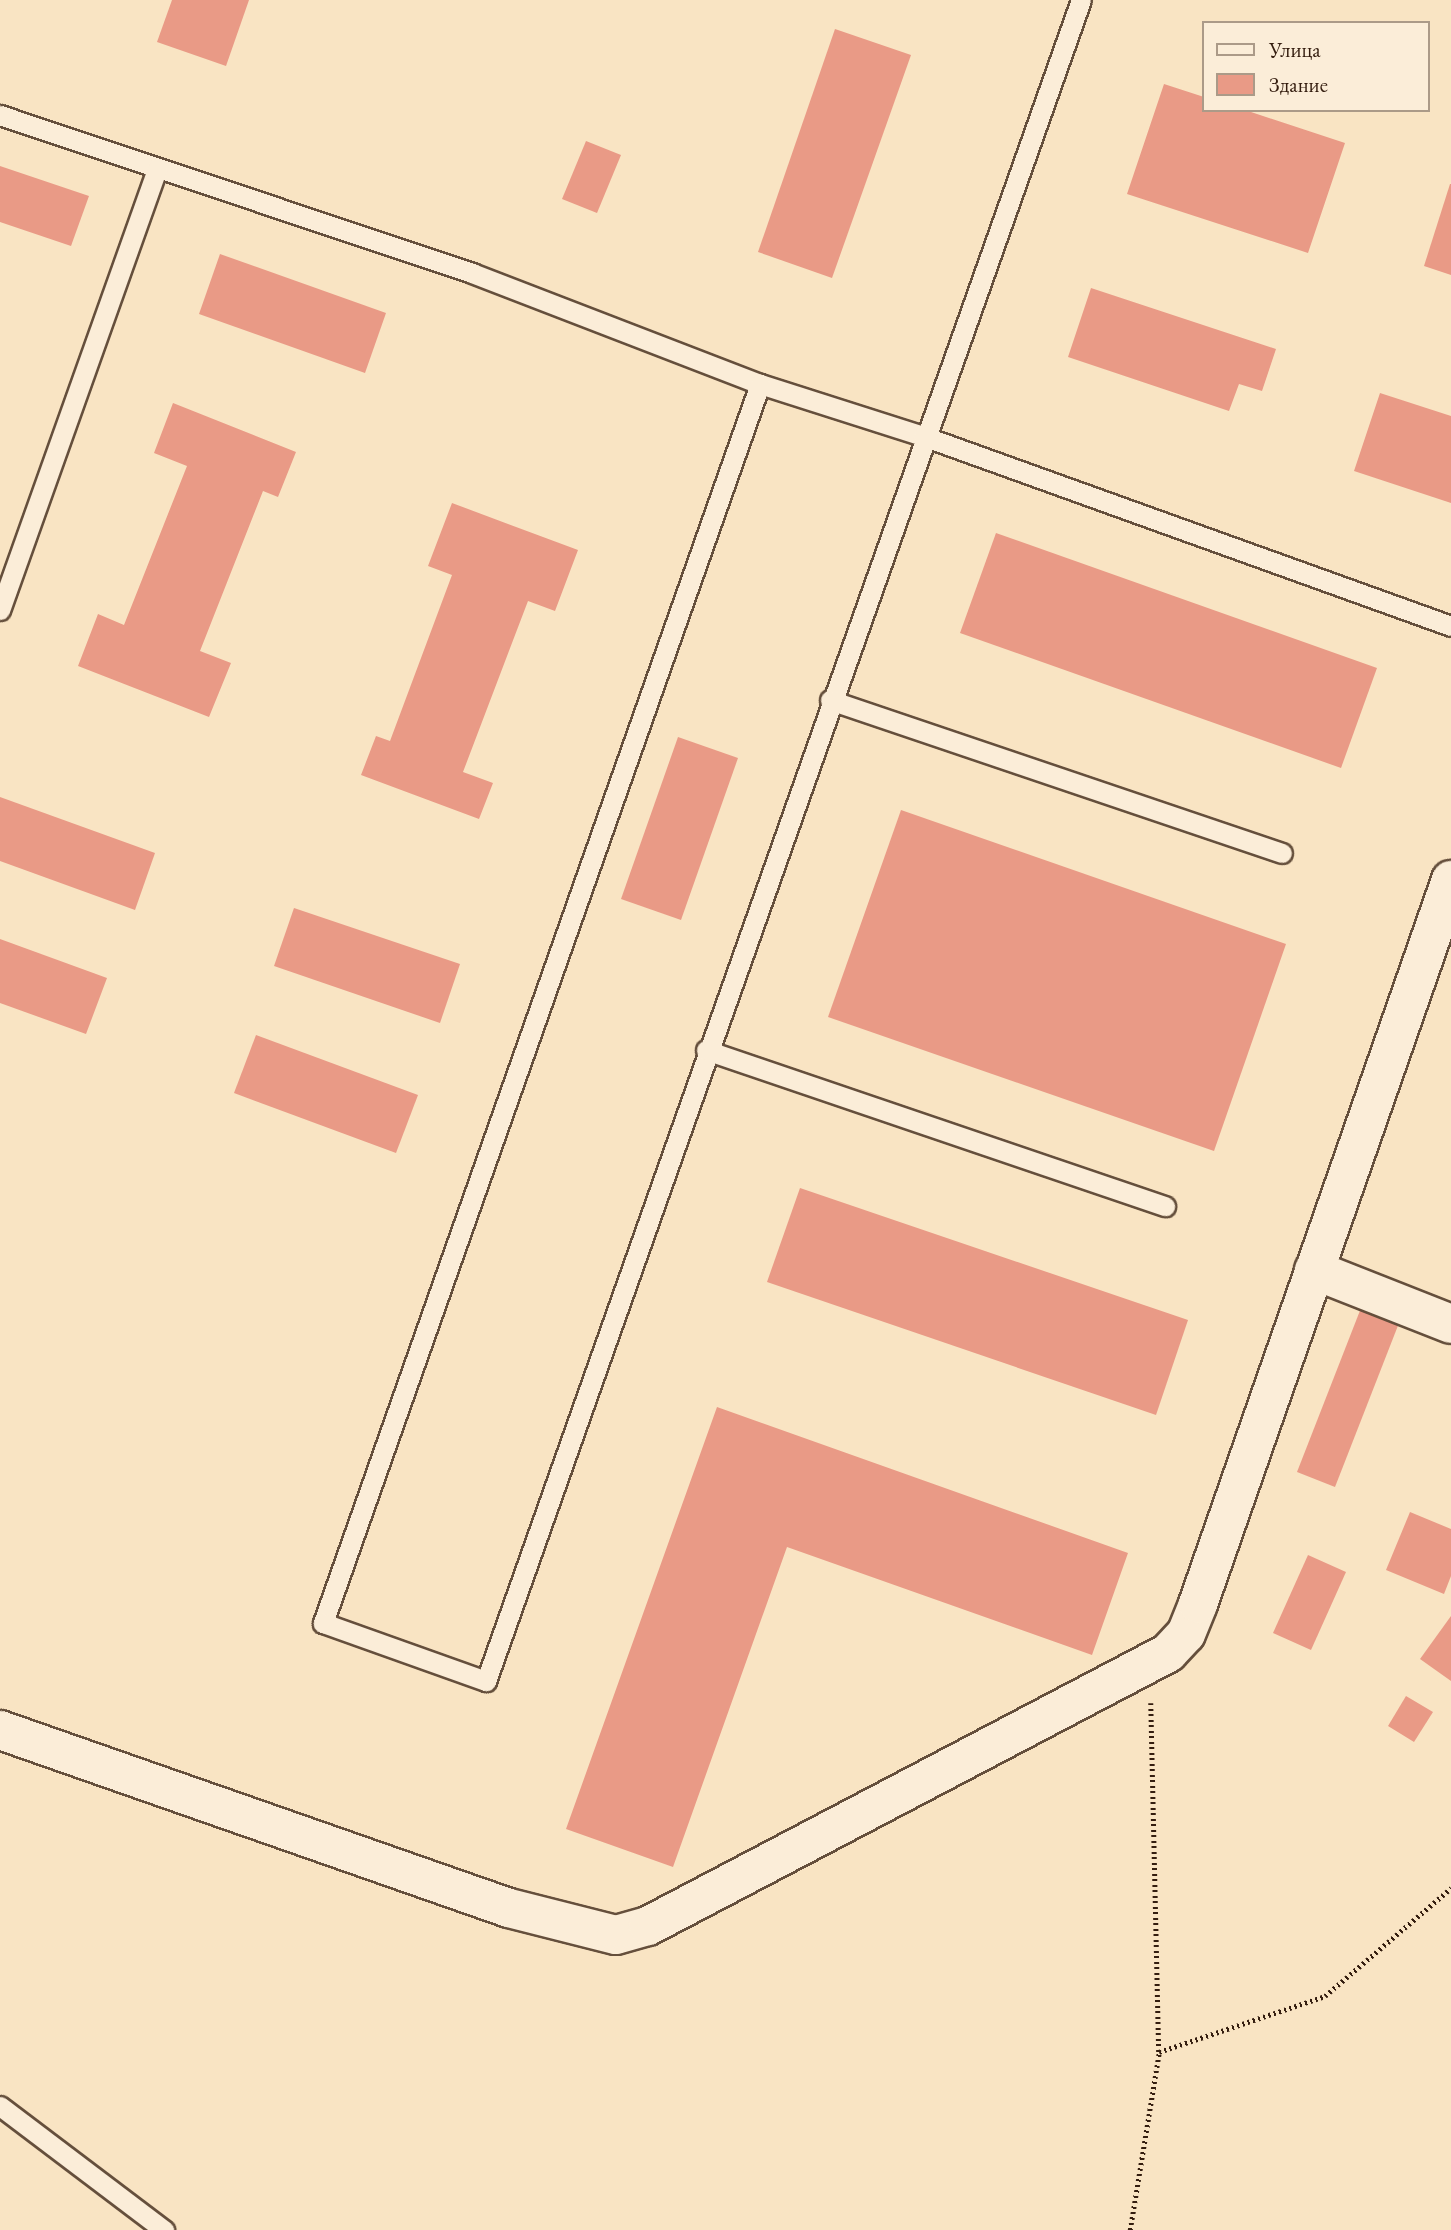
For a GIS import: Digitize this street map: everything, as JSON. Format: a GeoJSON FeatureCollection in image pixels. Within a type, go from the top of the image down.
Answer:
{"type":"FeatureCollection","features":[{"type":"Feature","properties":{"kind":"street"},"geometry":{"type":"LineString","coordinates":[[0,1730],[509,1908],[616,1935],[648,1926],[1150,1663],[1186,1634],[1451,880]]}},
{"type":"Feature","properties":{"kind":"street"},"geometry":{"type":"LineString","coordinates":[[1314,1270],[1451,1324]]}},
{"type":"Feature","properties":{"kind":"lane"},"geometry":{"type":"LineString","coordinates":[[760,384],[323,1623],[486,1681],[923,436],[1081,0]]}},
{"type":"Feature","properties":{"kind":"lane"},"geometry":{"type":"LineString","coordinates":[[0,115],[472,273],[760,384],[923,436],[1451,626]]}},
{"type":"Feature","properties":{"kind":"lane"},"geometry":{"type":"LineString","coordinates":[[0,610],[158,167]]}},
{"type":"Feature","properties":{"kind":"lane"},"geometry":{"type":"LineString","coordinates":[[830,700],[1282,853]]}},
{"type":"Feature","properties":{"kind":"lane"},"geometry":{"type":"LineString","coordinates":[[706,1050],[1165,1206]]}},
{"type":"Feature","properties":{"kind":"lane"},"geometry":{"type":"LineString","coordinates":[[0,2106],[164,2230]]}},
{"type":"Feature","properties":{"kind":"path"},"geometry":{"type":"LineString","coordinates":[[1130,2230],[1159,2052],[1150,1663]]}},
{"type":"Feature","properties":{"kind":"path"},"geometry":{"type":"LineString","coordinates":[[1159,2052],[1325,1996],[1451,1888]]}},
{"type":"Feature","properties":{"kind":"building"},"geometry":{"type":"Polygon","coordinates":[[[172,0],[249,0],[226,66],[157,42],[172,0]]]}},
{"type":"Feature","properties":{"kind":"building"},"geometry":{"type":"Polygon","coordinates":[[[835,29],[911,55],[832,278],[758,252],[835,29]]]}},
{"type":"Feature","properties":{"kind":"building"},"geometry":{"type":"Polygon","coordinates":[[[1164,84],[1202,96],[1202,112],[1251,112],[1345,143],[1308,253],[1127,194],[1164,84]]]}},
{"type":"Feature","properties":{"kind":"building"},"geometry":{"type":"Polygon","coordinates":[[[586,141],[621,155],[597,213],[562,199],[586,141]]]}},
{"type":"Feature","properties":{"kind":"building"},"geometry":{"type":"Polygon","coordinates":[[[0,166],[89,196],[71,246],[0,222],[0,166]]]}},
{"type":"Feature","properties":{"kind":"building"},"geometry":{"type":"Polygon","coordinates":[[[1451,184],[1451,275],[1424,266],[1451,184]]]}},
{"type":"Feature","properties":{"kind":"building"},"geometry":{"type":"Polygon","coordinates":[[[220,254],[386,313],[365,373],[199,314],[220,254]]]}},
{"type":"Feature","properties":{"kind":"building"},"geometry":{"type":"Polygon","coordinates":[[[1091,288],[1276,349],[1262,391],[1239,384],[1229,411],[1068,357],[1091,288]]]}},
{"type":"Feature","properties":{"kind":"building"},"geometry":{"type":"Polygon","coordinates":[[[1380,393],[1451,416],[1451,503],[1354,471],[1380,393]]]}},
{"type":"Feature","properties":{"kind":"building"},"geometry":{"type":"Polygon","coordinates":[[[173,403],[296,452],[278,497],[263,491],[200,651],[231,663],[209,717],[78,666],[98,614],[124,625],[187,466],[154,453],[173,403]]]}},
{"type":"Feature","properties":{"kind":"building"},"geometry":{"type":"Polygon","coordinates":[[[452,503],[578,550],[555,611],[528,601],[463,772],[493,783],[479,819],[361,775],[376,736],[390,741],[452,575],[428,566],[452,503]]]}},
{"type":"Feature","properties":{"kind":"building"},"geometry":{"type":"Polygon","coordinates":[[[996,533],[1377,668],[1341,768],[960,633],[996,533]]]}},
{"type":"Feature","properties":{"kind":"building"},"geometry":{"type":"Polygon","coordinates":[[[678,737],[738,758],[681,920],[621,899],[678,737]]]}},
{"type":"Feature","properties":{"kind":"building"},"geometry":{"type":"Polygon","coordinates":[[[0,797],[155,853],[135,910],[0,861],[0,797]]]}},
{"type":"Feature","properties":{"kind":"building"},"geometry":{"type":"Polygon","coordinates":[[[901,810],[1286,944],[1214,1151],[828,1017],[901,810]]]}},
{"type":"Feature","properties":{"kind":"building"},"geometry":{"type":"Polygon","coordinates":[[[294,908],[460,964],[440,1023],[274,966],[294,908]]]}},
{"type":"Feature","properties":{"kind":"building"},"geometry":{"type":"Polygon","coordinates":[[[0,939],[107,978],[86,1034],[0,1003],[0,939]]]}},
{"type":"Feature","properties":{"kind":"building"},"geometry":{"type":"Polygon","coordinates":[[[256,1035],[418,1095],[396,1153],[234,1093],[256,1035]]]}},
{"type":"Feature","properties":{"kind":"building"},"geometry":{"type":"Polygon","coordinates":[[[800,1188],[1188,1320],[1156,1415],[767,1282],[800,1188]]]}},
{"type":"Feature","properties":{"kind":"building"},"geometry":{"type":"Polygon","coordinates":[[[1361,1308],[1399,1323],[1335,1487],[1297,1472],[1361,1308]]]}},
{"type":"Feature","properties":{"kind":"building"},"geometry":{"type":"Polygon","coordinates":[[[717,1407],[1128,1553],[1092,1655],[787,1547],[673,1867],[566,1829],[717,1407]]]}},
{"type":"Feature","properties":{"kind":"building"},"geometry":{"type":"Polygon","coordinates":[[[1410,1512],[1451,1529],[1451,1576],[1444,1594],[1386,1570],[1410,1512]]]}},
{"type":"Feature","properties":{"kind":"building"},"geometry":{"type":"Polygon","coordinates":[[[1308,1555],[1346,1572],[1311,1650],[1273,1633],[1308,1555]]]}},
{"type":"Feature","properties":{"kind":"building"},"geometry":{"type":"Polygon","coordinates":[[[1451,1616],[1451,1681],[1420,1659],[1451,1616]]]}},
{"type":"Feature","properties":{"kind":"building"},"geometry":{"type":"Polygon","coordinates":[[[1406,1696],[1433,1712],[1414,1742],[1388,1726],[1406,1696]]]}}]}
